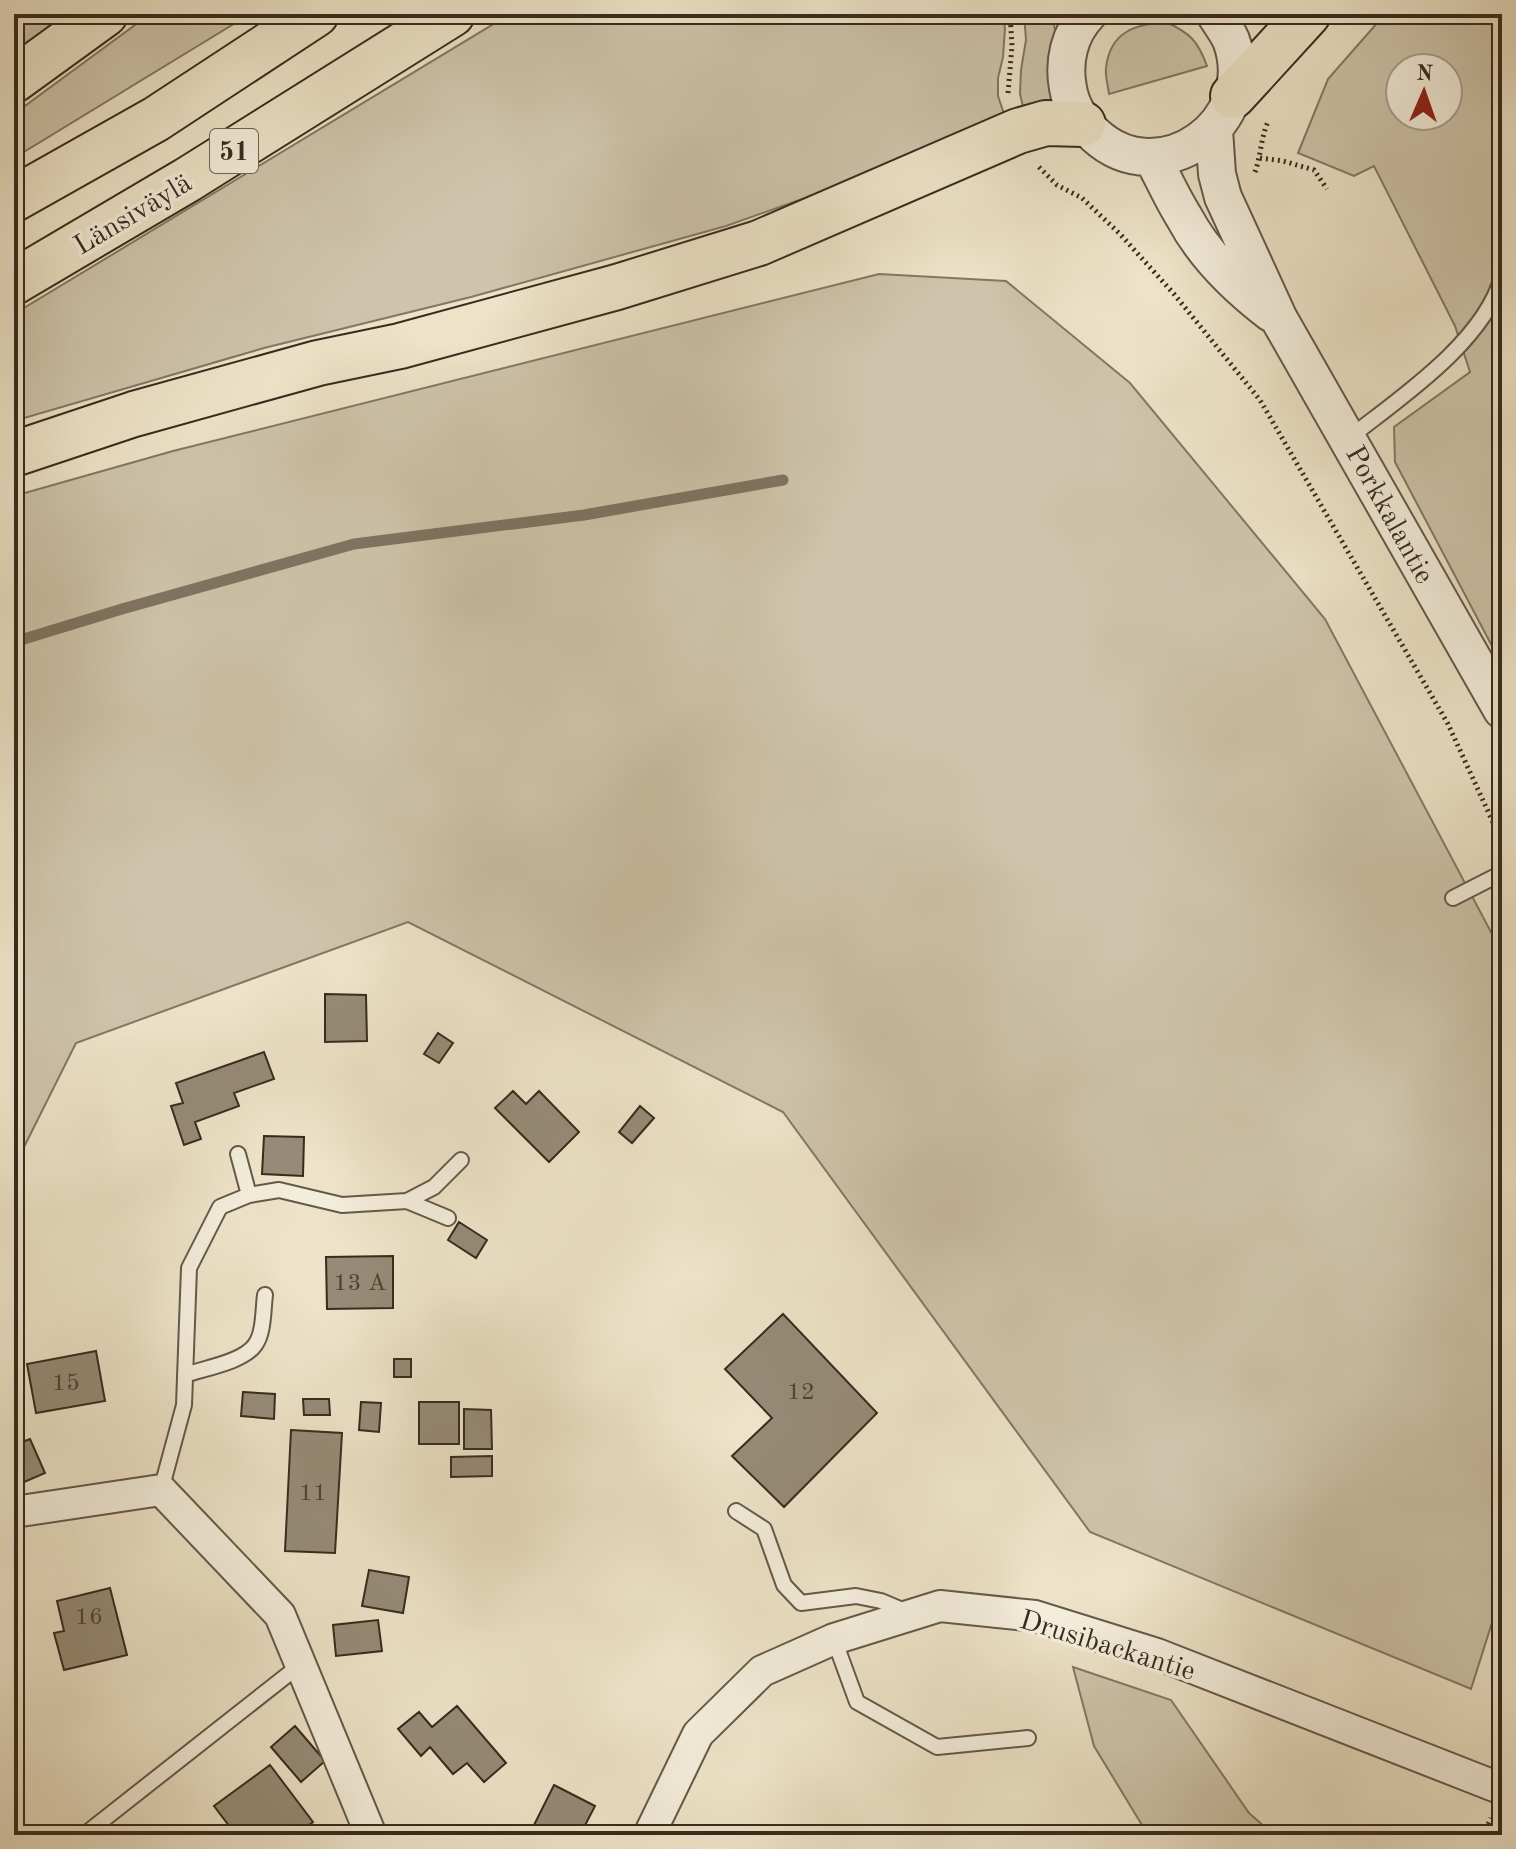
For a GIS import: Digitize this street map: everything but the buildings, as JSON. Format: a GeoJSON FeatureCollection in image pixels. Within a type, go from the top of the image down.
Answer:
{"type":"FeatureCollection","features":[{"type":"Feature","properties":{"kind":"highway"},"geometry":{"type":"LineString","coordinates":[[14,80],[105,14]]}},
{"type":"Feature","properties":{"kind":"highway","name":"51"},"geometry":{"type":"LineString","coordinates":[[14,199],[156,119],[316,14]]}},
{"type":"Feature","properties":{"kind":"highway","name":"Länsiväylä"},"geometry":{"type":"LineString","coordinates":[[14,282],[187,180],[452,14]]}},
{"type":"Feature","properties":{"kind":"highway"},"geometry":{"type":"LineString","coordinates":[[1224,113],[1308,14]]}},
{"type":"Feature","properties":{"kind":"highway"},"geometry":{"type":"LineString","coordinates":[[14,454],[150,410],[318,363],[400,346],[617,287],[759,243],[1018,131],[1046,123],[1083,124]]}},
{"type":"Feature","properties":{"kind":"street","name":"Porkkalantie"},"geometry":{"type":"LineString","coordinates":[[1215,14],[1231,39],[1237,67],[1224,113],[1217,174],[1223,197],[1279,319],[1502,710]]}},
{"type":"Feature","properties":{"kind":"street"},"geometry":{"type":"LineString","coordinates":[[1071,24],[1065,71],[1070,99],[1083,124],[1102,142],[1126,153],[1152,157],[1175,153],[1196,144],[1224,113]]}},
{"type":"Feature","properties":{"kind":"street","name":"Porkkalantie"},"geometry":{"type":"LineString","coordinates":[[1152,157],[1185,220],[1208,253],[1246,294],[1279,319]]}},
{"type":"Feature","properties":{"kind":"street"},"geometry":{"type":"LineString","coordinates":[[14,1512],[161,1490],[280,1615],[371,1835]]}},
{"type":"Feature","properties":{"kind":"street","name":"Drusibackantie"},"geometry":{"type":"LineString","coordinates":[[649,1835],[698,1734],[762,1671],[834,1639],[940,1606],[1035,1616],[1157,1654],[1502,1789]]}},
{"type":"Feature","properties":{"kind":"lane"},"geometry":{"type":"LineString","coordinates":[[1349,439],[1429,376],[1478,325],[1498,291],[1502,277]]}},
{"type":"Feature","properties":{"kind":"lane"},"geometry":{"type":"LineString","coordinates":[[1453,898],[1502,873]]}},
{"type":"Feature","properties":{"kind":"lane"},"geometry":{"type":"LineString","coordinates":[[238,1154],[249,1195]]}},
{"type":"Feature","properties":{"kind":"lane"},"geometry":{"type":"LineString","coordinates":[[161,1490],[184,1405],[189,1268],[220,1207],[249,1195],[279,1190],[342,1205],[407,1201],[434,1187],[461,1160]]}},
{"type":"Feature","properties":{"kind":"lane"},"geometry":{"type":"LineString","coordinates":[[407,1201],[448,1218]]}},
{"type":"Feature","properties":{"kind":"lane"},"geometry":{"type":"LineString","coordinates":[[185,1375],[242,1357],[256,1344],[262,1327],[265,1295]]}},
{"type":"Feature","properties":{"kind":"lane"},"geometry":{"type":"LineString","coordinates":[[736,1511],[764,1529],[784,1585],[801,1603],[856,1596],[881,1601],[911,1614]]}},
{"type":"Feature","properties":{"kind":"lane"},"geometry":{"type":"LineString","coordinates":[[834,1639],[857,1702],[937,1747],[1028,1738]]}},
{"type":"Feature","properties":{"kind":"lane"},"geometry":{"type":"LineString","coordinates":[[84,1835],[300,1665]]}},
{"type":"Feature","properties":{"kind":"path"},"geometry":{"type":"LineString","coordinates":[[1010,14],[1012,46],[1007,109],[1033,161],[1057,185],[1082,198],[1120,234],[1174,294],[1260,400],[1448,724],[1502,842]]}},
{"type":"Feature","properties":{"kind":"path"},"geometry":{"type":"LineString","coordinates":[[1260,158],[1314,170],[1327,189]]}},
{"type":"Feature","properties":{"kind":"shaded area"},"geometry":{"type":"Polygon","coordinates":[[[14,14],[69,14],[14,53],[14,14]]]}},
{"type":"Feature","properties":{"kind":"shaded area"},"geometry":{"type":"Polygon","coordinates":[[[150,14],[250,14],[14,158],[14,114],[150,14]]]}},
{"type":"Feature","properties":{"kind":"shaded area"},"geometry":{"type":"Polygon","coordinates":[[[510,14],[1002,14],[1005,28],[998,96],[1005,117],[878,172],[726,226],[471,297],[264,348],[14,421],[14,314],[510,14]]]}},
{"type":"Feature","properties":{"kind":"shaded area"},"geometry":{"type":"Polygon","coordinates":[[[1024,14],[1051,14],[1055,29],[1053,78],[1056,101],[1024,111],[1020,94],[1026,40],[1024,14]]]}},
{"type":"Feature","properties":{"kind":"shaded area"},"geometry":{"type":"Polygon","coordinates":[[[1385,14],[1502,14],[1502,665],[1395,462],[1394,427],[1470,372],[1455,326],[1374,166],[1354,176],[1298,153],[1328,79],[1385,14]]]}},
{"type":"Feature","properties":{"kind":"shaded area"},"geometry":{"type":"Polygon","coordinates":[[[1166,22],[1192,39],[1207,66],[1109,94],[1106,77],[1108,56],[1119,38],[1134,28],[1166,22]]]}},
{"type":"Feature","properties":{"kind":"shaded area"},"geometry":{"type":"Polygon","coordinates":[[[879,274],[1006,281],[1130,383],[1325,619],[1500,949],[1502,1591],[1471,1689],[1090,1532],[783,1112],[408,922],[76,1043],[14,1167],[14,496],[173,451],[879,274]]]}},
{"type":"Feature","properties":{"kind":"shaded area"},"geometry":{"type":"Polygon","coordinates":[[[1073,1667],[1171,1700],[1249,1813],[1274,1835],[1148,1835],[1094,1746],[1073,1667]]]}},
{"type":"Feature","properties":{"kind":"shaded area"},"geometry":{"type":"Polygon","coordinates":[[[856,1825],[993,1835],[828,1835],[856,1825]]]}},
{"type":"Feature","properties":{"kind":"waterway"},"geometry":{"type":"LineString","coordinates":[[14,642],[354,544],[584,515],[783,480]]}}]}
